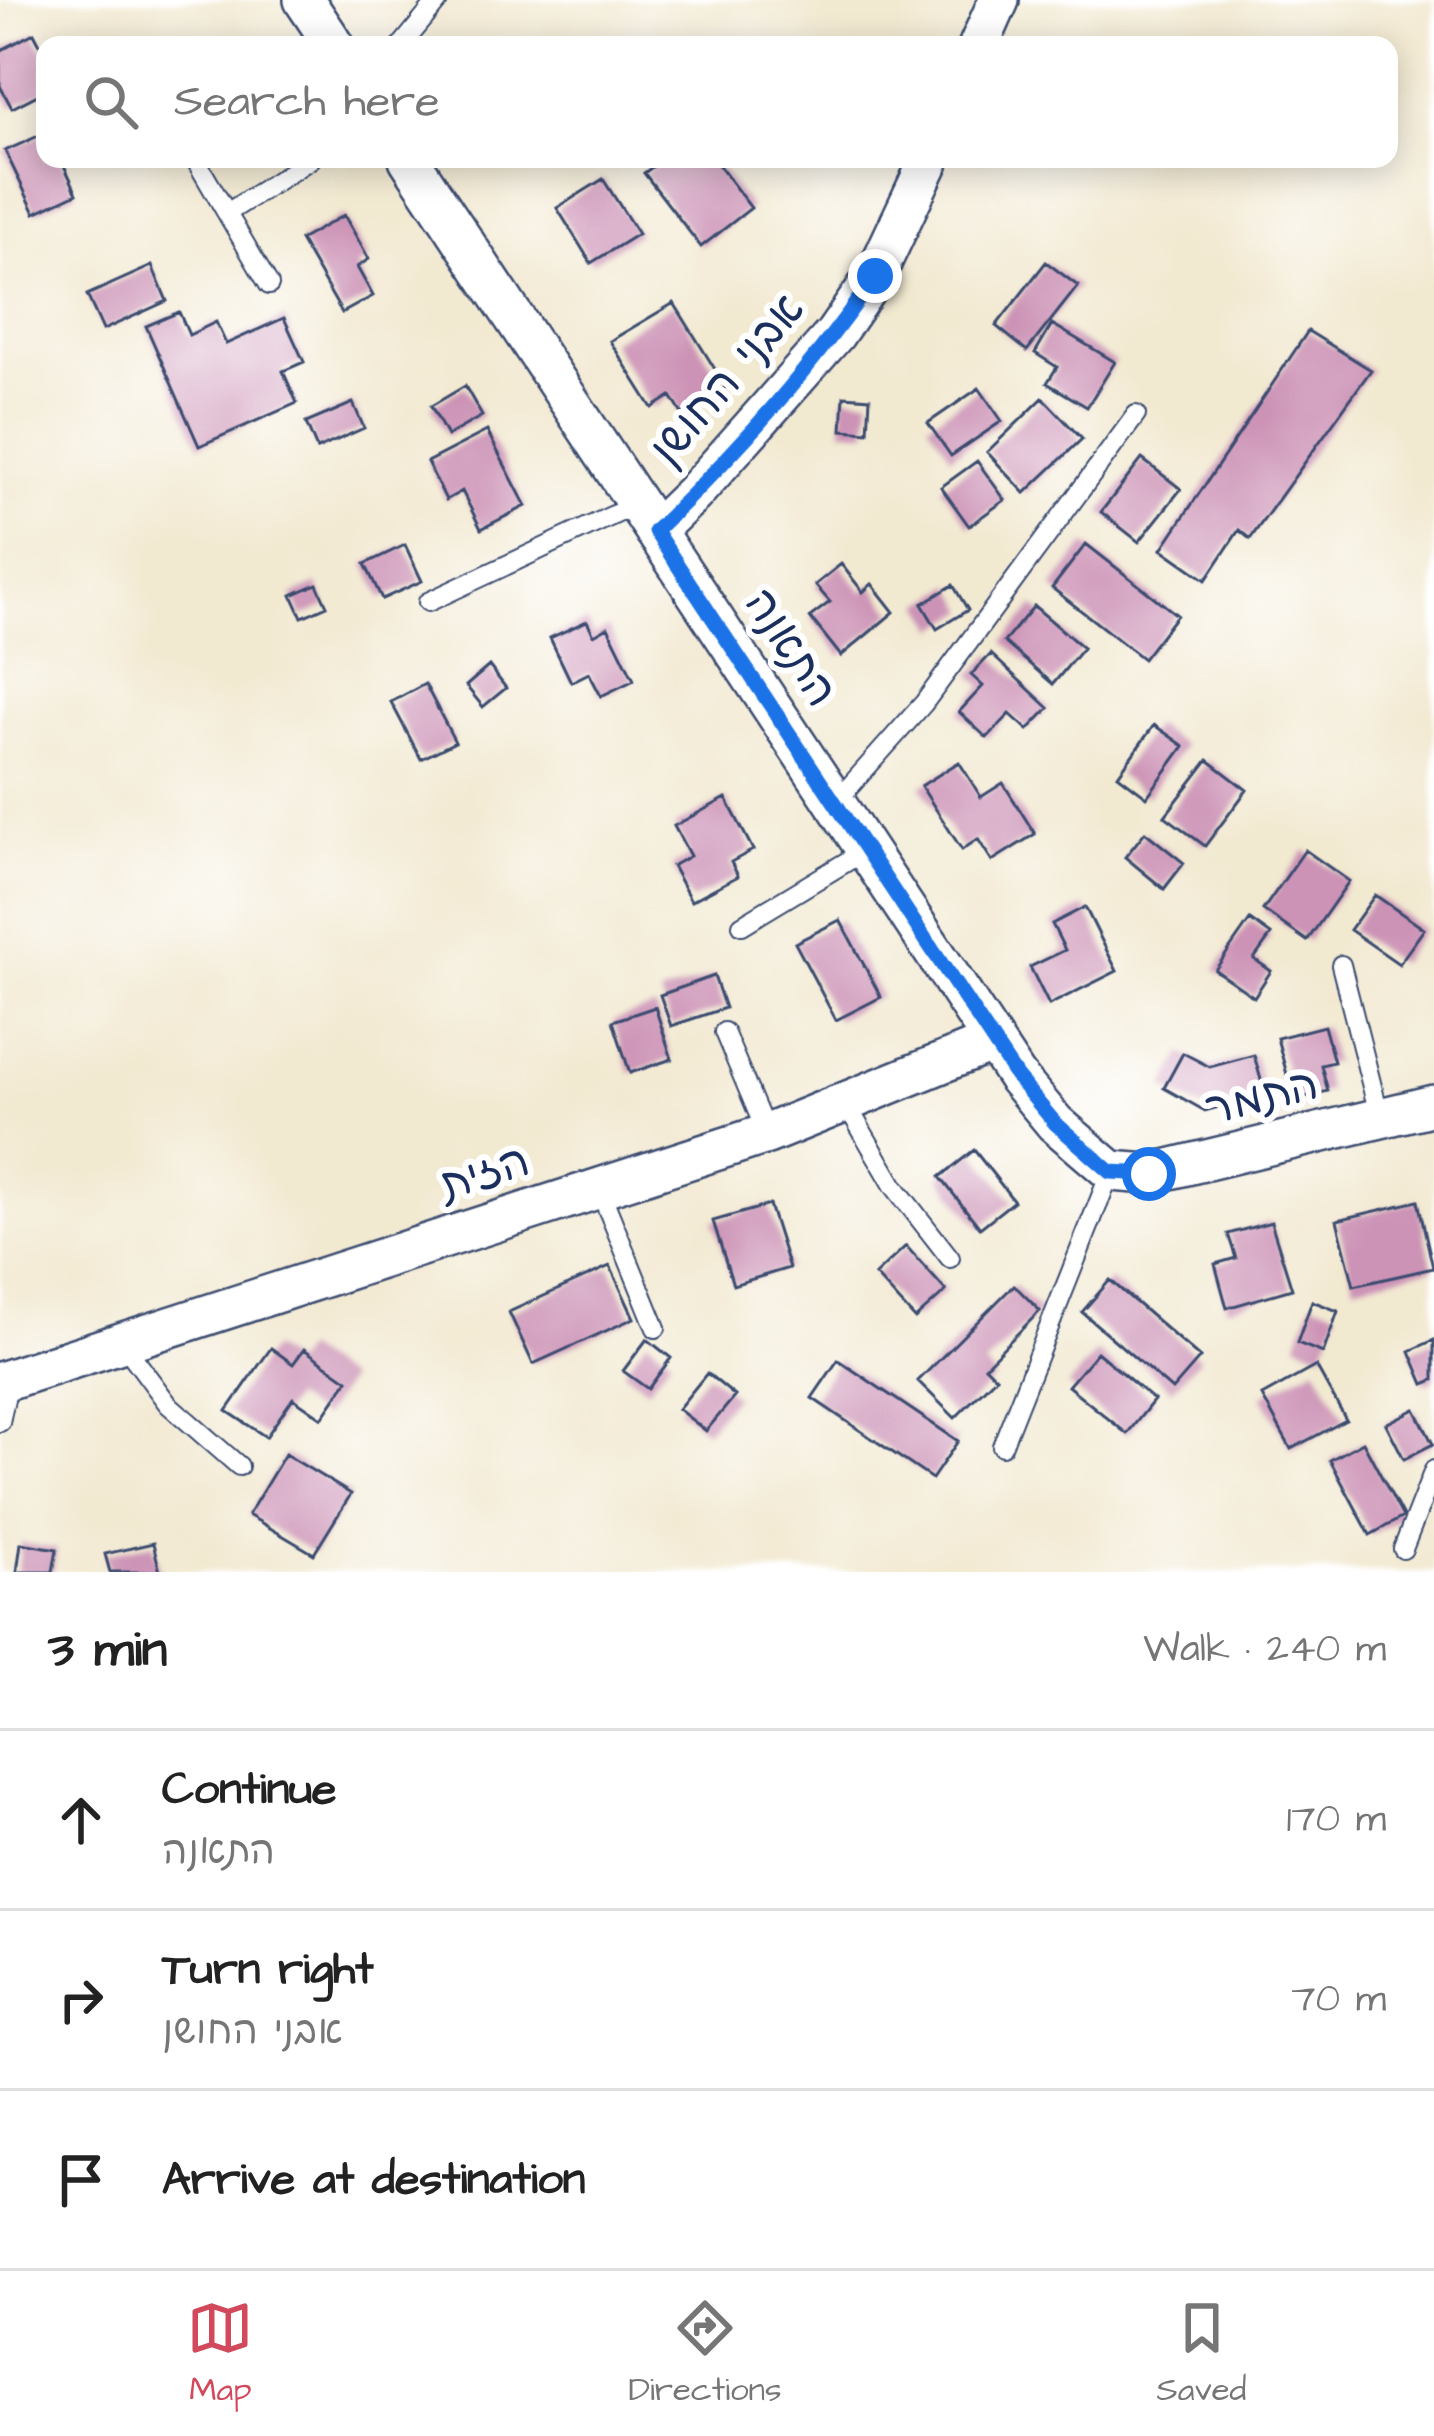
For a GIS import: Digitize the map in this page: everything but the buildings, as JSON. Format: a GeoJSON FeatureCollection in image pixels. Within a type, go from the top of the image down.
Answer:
{"type":"FeatureCollection","features":[{"type":"Feature","properties":{"kind":"street"},"geometry":{"type":"LineString","coordinates":[[304,0],[328,36]]}},
{"type":"Feature","properties":{"kind":"street"},"geometry":{"type":"LineString","coordinates":[[984,36],[999,0]]}},
{"type":"Feature","properties":{"kind":"street","name":"התאנה"},"geometry":{"type":"LineString","coordinates":[[415,168],[993,1042],[1055,1123],[1111,1172]]}},
{"type":"Feature","properties":{"kind":"street","name":"אבני החושן"},"geometry":{"type":"LineString","coordinates":[[646,517],[694,493],[836,334],[902,227],[926,168]]}},
{"type":"Feature","properties":{"kind":"street","name":"הזית"},"geometry":{"type":"LineString","coordinates":[[4,1380],[767,1134],[993,1042]]}},
{"type":"Feature","properties":{"kind":"street","name":"התמר"},"geometry":{"type":"LineString","coordinates":[[1111,1172],[1149,1174],[1434,1105]]}},
{"type":"Feature","properties":{"kind":"lane"},"geometry":{"type":"LineString","coordinates":[[409,36],[439,0]]}},
{"type":"Feature","properties":{"kind":"lane"},"geometry":{"type":"LineString","coordinates":[[200,168],[269,285]]}},
{"type":"Feature","properties":{"kind":"lane"},"geometry":{"type":"LineString","coordinates":[[227,213],[297,168]]}},
{"type":"Feature","properties":{"kind":"lane"},"geometry":{"type":"LineString","coordinates":[[835,803],[924,703],[1136,416]]}},
{"type":"Feature","properties":{"kind":"lane"},"geometry":{"type":"LineString","coordinates":[[428,602],[646,517]]}},
{"type":"Feature","properties":{"kind":"lane"},"geometry":{"type":"LineString","coordinates":[[742,925],[866,850]]}},
{"type":"Feature","properties":{"kind":"lane"},"geometry":{"type":"LineString","coordinates":[[1340,964],[1380,1118]]}},
{"type":"Feature","properties":{"kind":"lane"},"geometry":{"type":"LineString","coordinates":[[724,1032],[767,1134]]}},
{"type":"Feature","properties":{"kind":"lane"},"geometry":{"type":"LineString","coordinates":[[845,1102],[894,1186],[950,1258]]}},
{"type":"Feature","properties":{"kind":"lane"},"geometry":{"type":"LineString","coordinates":[[1001,1446],[1111,1172]]}},
{"type":"Feature","properties":{"kind":"lane"},"geometry":{"type":"LineString","coordinates":[[599,1188],[656,1328]]}},
{"type":"Feature","properties":{"kind":"lane"},"geometry":{"type":"LineString","coordinates":[[122,1342],[168,1404],[239,1466]]}},
{"type":"Feature","properties":{"kind":"lane"},"geometry":{"type":"LineString","coordinates":[[0,1422],[4,1380]]}},
{"type":"Feature","properties":{"kind":"lane"},"geometry":{"type":"LineString","coordinates":[[1403,1549],[1434,1470]]}},
{"type":"Feature","properties":{"kind":"route"},"geometry":{"type":"LineString","coordinates":[[875,276],[836,334],[655,531],[1016,1076],[1055,1123],[1111,1172],[1149,1174]]}}]}
